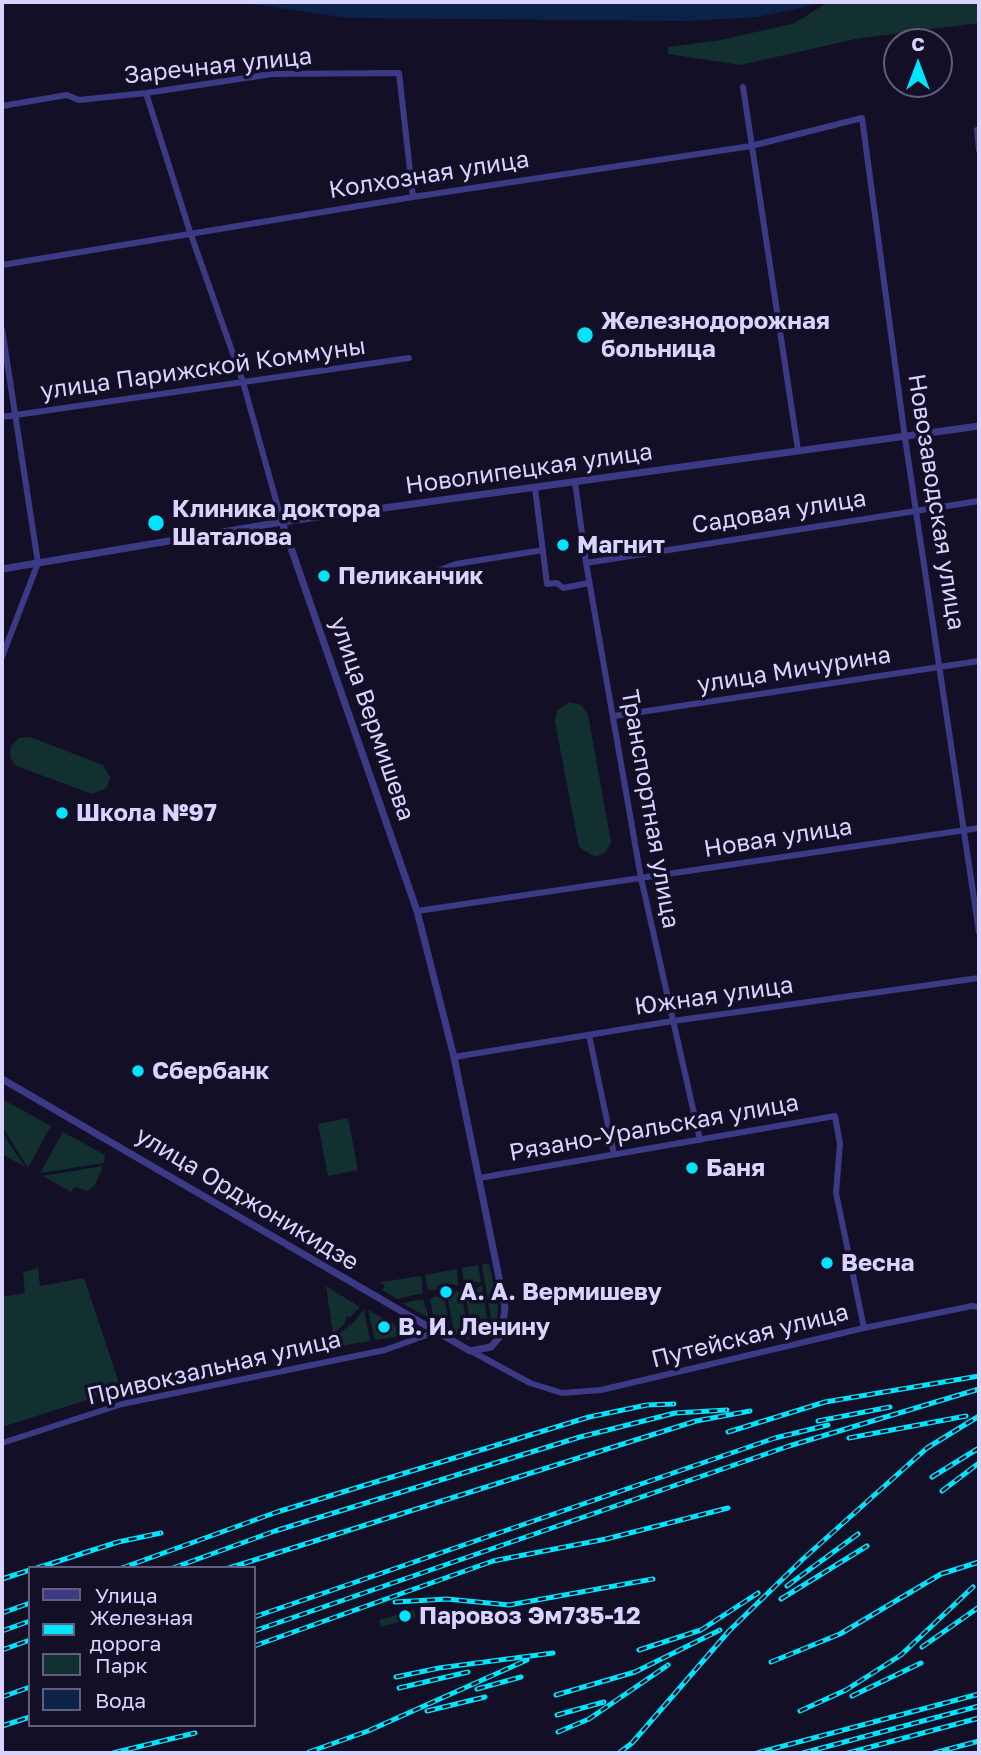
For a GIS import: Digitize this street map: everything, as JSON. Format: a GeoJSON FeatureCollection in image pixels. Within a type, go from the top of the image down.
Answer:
{"type":"FeatureCollection","features":[{"type":"Feature","properties":{"kind":"street","name":"Заречная улица"},"geometry":{"type":"LineString","coordinates":[[2,106],[67,95],[79,100],[146,93],[272,74],[399,73],[413,197]]}},
{"type":"Feature","properties":{"kind":"street"},"geometry":{"type":"LineString","coordinates":[[743,88],[798,450]]}},
{"type":"Feature","properties":{"kind":"street","name":"улица Вермишева"},"geometry":{"type":"LineString","coordinates":[[146,93],[190,232],[243,382],[282,522],[417,911],[454,1057],[506,1321],[502,1334],[491,1347],[473,1352]]}},
{"type":"Feature","properties":{"kind":"street","name":"Колхозная улица"},"geometry":{"type":"LineString","coordinates":[[2,265],[190,232],[751,146],[862,118]]}},
{"type":"Feature","properties":{"kind":"street","name":"Новозаводская улица"},"geometry":{"type":"LineString","coordinates":[[862,118],[905,438],[942,667],[979,932]]}},
{"type":"Feature","properties":{"kind":"street"},"geometry":{"type":"LineString","coordinates":[[977,130],[979,150]]}},
{"type":"Feature","properties":{"kind":"street"},"geometry":{"type":"LineString","coordinates":[[2,328],[37,563],[2,657]]}},
{"type":"Feature","properties":{"kind":"street","name":"улица Парижской Коммуны"},"geometry":{"type":"LineString","coordinates":[[2,416],[410,359]]}},
{"type":"Feature","properties":{"kind":"street","name":"Новолипецкая улица"},"geometry":{"type":"LineString","coordinates":[[2,569],[282,522],[979,426]]}},
{"type":"Feature","properties":{"kind":"street","name":"Транспортная улица"},"geometry":{"type":"LineString","coordinates":[[575,482],[589,583],[640,878],[700,1140]]}},
{"type":"Feature","properties":{"kind":"street"},"geometry":{"type":"LineString","coordinates":[[535,488],[547,584],[557,583],[563,588],[589,583]]}},
{"type":"Feature","properties":{"kind":"street","name":"Садовая улица"},"geometry":{"type":"LineString","coordinates":[[586,563],[979,501]]}},
{"type":"Feature","properties":{"kind":"street"},"geometry":{"type":"LineString","coordinates":[[437,571],[456,564],[543,550]]}},
{"type":"Feature","properties":{"kind":"street","name":"улица Мичурина"},"geometry":{"type":"LineString","coordinates":[[614,716],[979,661]]}},
{"type":"Feature","properties":{"kind":"street","name":"Новая улица"},"geometry":{"type":"LineString","coordinates":[[417,911],[979,828]]}},
{"type":"Feature","properties":{"kind":"street","name":"Южная улица"},"geometry":{"type":"LineString","coordinates":[[454,1057],[673,1021],[979,978]]}},
{"type":"Feature","properties":{"kind":"street"},"geometry":{"type":"LineString","coordinates":[[589,1035],[614,1154]]}},
{"type":"Feature","properties":{"kind":"street","name":"улица Орджоникидзе"},"geometry":{"type":"LineString","coordinates":[[2,1079],[58,1109],[473,1352]]}},
{"type":"Feature","properties":{"kind":"street","name":"Рязано-Уральская улица"},"geometry":{"type":"LineString","coordinates":[[479,1178],[835,1116],[840,1144],[836,1193],[864,1328]]}},
{"type":"Feature","properties":{"kind":"street","name":"Путейская улица"},"geometry":{"type":"LineString","coordinates":[[473,1352],[530,1383],[562,1393],[601,1390],[864,1328],[972,1306],[979,1307]]}},
{"type":"Feature","properties":{"kind":"street","name":"Привокзальная улица"},"geometry":{"type":"LineString","coordinates":[[2,1443],[122,1404],[385,1350],[435,1332]]}},
{"type":"Feature","properties":{"kind":"green space"},"geometry":{"type":"Polygon","coordinates":[[[828,2],[979,2],[979,23],[940,28],[883,28],[883,35],[855,39],[741,65],[668,54],[668,47],[721,40],[795,23],[828,2]]]}},
{"type":"Feature","properties":{"kind":"green space"},"geometry":{"type":"Polygon","coordinates":[[[570,702],[581,705],[588,714],[611,842],[606,852],[595,857],[579,847],[555,722],[557,710],[570,702]]]}},
{"type":"Feature","properties":{"kind":"green space"},"geometry":{"type":"Polygon","coordinates":[[[30,737],[103,765],[110,777],[107,788],[92,794],[16,766],[10,757],[11,746],[19,738],[30,737]]]}},
{"type":"Feature","properties":{"kind":"green space"},"geometry":{"type":"Polygon","coordinates":[[[2,1099],[51,1126],[28,1168],[2,1126],[2,1099]]]}},
{"type":"Feature","properties":{"kind":"green space"},"geometry":{"type":"Polygon","coordinates":[[[348,1118],[358,1170],[328,1176],[318,1124],[348,1118]]]}},
{"type":"Feature","properties":{"kind":"green space"},"geometry":{"type":"Polygon","coordinates":[[[2,1132],[25,1167],[2,1154],[2,1132]]]}},
{"type":"Feature","properties":{"kind":"green space"},"geometry":{"type":"Polygon","coordinates":[[[63,1132],[105,1155],[104,1163],[40,1173],[63,1132]]]}},
{"type":"Feature","properties":{"kind":"green space"},"geometry":{"type":"Polygon","coordinates":[[[103,1166],[95,1185],[88,1191],[75,1187],[71,1192],[43,1176],[103,1166]]]}},
{"type":"Feature","properties":{"kind":"green space"},"geometry":{"type":"Polygon","coordinates":[[[489,1263],[498,1306],[493,1330],[482,1265],[489,1263]]]}},
{"type":"Feature","properties":{"kind":"green space"},"geometry":{"type":"Polygon","coordinates":[[[478,1265],[481,1282],[464,1283],[462,1268],[478,1265]]]}},
{"type":"Feature","properties":{"kind":"green space"},"geometry":{"type":"Polygon","coordinates":[[[38,1268],[40,1286],[84,1278],[121,1389],[2,1427],[2,1297],[25,1293],[23,1272],[38,1268]]]}},
{"type":"Feature","properties":{"kind":"green space"},"geometry":{"type":"Polygon","coordinates":[[[457,1269],[458,1286],[447,1283],[438,1285],[436,1290],[428,1290],[425,1275],[457,1269]]]}},
{"type":"Feature","properties":{"kind":"green space"},"geometry":{"type":"Polygon","coordinates":[[[421,1276],[423,1293],[397,1299],[382,1290],[385,1286],[381,1282],[421,1276]]]}},
{"type":"Feature","properties":{"kind":"green space"},"geometry":{"type":"Polygon","coordinates":[[[326,1286],[360,1307],[350,1317],[347,1316],[345,1323],[333,1334],[326,1286]]]}},
{"type":"Feature","properties":{"kind":"green space"},"geometry":{"type":"Polygon","coordinates":[[[482,1286],[489,1330],[473,1340],[465,1291],[482,1286]]]}},
{"type":"Feature","properties":{"kind":"green space"},"geometry":{"type":"Polygon","coordinates":[[[455,1292],[461,1292],[470,1341],[454,1332],[448,1300],[455,1292]]]}},
{"type":"Feature","properties":{"kind":"green space"},"geometry":{"type":"Polygon","coordinates":[[[437,1296],[445,1301],[450,1331],[434,1320],[430,1299],[437,1296]]]}},
{"type":"Feature","properties":{"kind":"green space"},"geometry":{"type":"Polygon","coordinates":[[[423,1299],[429,1318],[402,1303],[423,1299]]]}},
{"type":"Feature","properties":{"kind":"green space"},"geometry":{"type":"Polygon","coordinates":[[[364,1309],[370,1341],[340,1346],[334,1337],[353,1323],[364,1309]]]}},
{"type":"Feature","properties":{"kind":"green space"},"geometry":{"type":"Polygon","coordinates":[[[368,1310],[402,1329],[403,1333],[400,1336],[375,1340],[368,1310]]]}},
{"type":"Feature","properties":{"kind":"green space"},"geometry":{"type":"Polygon","coordinates":[[[414,1610],[416,1617],[381,1627],[379,1620],[414,1610]]]}},
{"type":"Feature","properties":{"kind":"water"},"geometry":{"type":"Polygon","coordinates":[[[238,2],[828,2],[758,17],[687,21],[348,18],[238,2]]]}},
{"type":"Feature","properties":{"kind":"railway"},"geometry":{"type":"LineString","coordinates":[[728,1432],[825,1402],[979,1376]]}},
{"type":"Feature","properties":{"kind":"railway"},"geometry":{"type":"LineString","coordinates":[[256,1630],[789,1446],[979,1389]]}},
{"type":"Feature","properties":{"kind":"railway"},"geometry":{"type":"LineString","coordinates":[[128,1566],[277,1512],[589,1417],[647,1405],[674,1404]]}},
{"type":"Feature","properties":{"kind":"railway"},"geometry":{"type":"LineString","coordinates":[[818,1421],[890,1407]]}},
{"type":"Feature","properties":{"kind":"railway"},"geometry":{"type":"LineString","coordinates":[[179,1566],[275,1531],[580,1437],[675,1413],[727,1410]]}},
{"type":"Feature","properties":{"kind":"railway"},"geometry":{"type":"LineString","coordinates":[[235,1566],[696,1421],[750,1411]]}},
{"type":"Feature","properties":{"kind":"railway"},"geometry":{"type":"LineString","coordinates":[[849,1438],[966,1416]]}},
{"type":"Feature","properties":{"kind":"railway"},"geometry":{"type":"LineString","coordinates":[[619,1753],[632,1743],[729,1631],[803,1559],[927,1448],[979,1416]]}},
{"type":"Feature","properties":{"kind":"railway"},"geometry":{"type":"LineString","coordinates":[[256,1616],[775,1438],[828,1425]]}},
{"type":"Feature","properties":{"kind":"railway"},"geometry":{"type":"LineString","coordinates":[[932,1477],[979,1448]]}},
{"type":"Feature","properties":{"kind":"railway"},"geometry":{"type":"LineString","coordinates":[[942,1491],[979,1463]]}},
{"type":"Feature","properties":{"kind":"railway"},"geometry":{"type":"LineString","coordinates":[[256,1645],[493,1561],[606,1539],[728,1508]]}},
{"type":"Feature","properties":{"kind":"railway"},"geometry":{"type":"LineString","coordinates":[[43,1566],[118,1542],[161,1533]]}},
{"type":"Feature","properties":{"kind":"railway"},"geometry":{"type":"LineString","coordinates":[[787,1586],[858,1534]]}},
{"type":"Feature","properties":{"kind":"railway"},"geometry":{"type":"LineString","coordinates":[[781,1599],[867,1546]]}},
{"type":"Feature","properties":{"kind":"railway"},"geometry":{"type":"LineString","coordinates":[[771,1662],[840,1634],[941,1574],[979,1562]]}},
{"type":"Feature","properties":{"kind":"railway"},"geometry":{"type":"LineString","coordinates":[[2,1579],[28,1571]]}},
{"type":"Feature","properties":{"kind":"railway"},"geometry":{"type":"LineString","coordinates":[[395,1602],[447,1599],[509,1605],[653,1579]]}},
{"type":"Feature","properties":{"kind":"railway"},"geometry":{"type":"LineString","coordinates":[[800,1711],[846,1690],[901,1655],[973,1587]]}},
{"type":"Feature","properties":{"kind":"railway"},"geometry":{"type":"LineString","coordinates":[[639,1650],[701,1630],[758,1593]]}},
{"type":"Feature","properties":{"kind":"railway"},"geometry":{"type":"LineString","coordinates":[[2,1613],[28,1604]]}},
{"type":"Feature","properties":{"kind":"railway"},"geometry":{"type":"LineString","coordinates":[[922,1647],[979,1607]]}},
{"type":"Feature","properties":{"kind":"railway"},"geometry":{"type":"LineString","coordinates":[[2,1631],[28,1622]]}},
{"type":"Feature","properties":{"kind":"railway"},"geometry":{"type":"LineString","coordinates":[[556,1695],[635,1672],[720,1630]]}},
{"type":"Feature","properties":{"kind":"railway"},"geometry":{"type":"LineString","coordinates":[[2,1650],[28,1641]]}},
{"type":"Feature","properties":{"kind":"railway"},"geometry":{"type":"LineString","coordinates":[[396,1677],[439,1668],[553,1653]]}},
{"type":"Feature","properties":{"kind":"railway"},"geometry":{"type":"LineString","coordinates":[[309,1752],[368,1731],[527,1660]]}},
{"type":"Feature","properties":{"kind":"railway"},"geometry":{"type":"LineString","coordinates":[[852,1696],[921,1663]]}},
{"type":"Feature","properties":{"kind":"railway"},"geometry":{"type":"LineString","coordinates":[[558,1732],[589,1719],[668,1665]]}},
{"type":"Feature","properties":{"kind":"railway"},"geometry":{"type":"LineString","coordinates":[[399,1688],[468,1672]]}},
{"type":"Feature","properties":{"kind":"railway"},"geometry":{"type":"LineString","coordinates":[[477,1689],[521,1677]]}},
{"type":"Feature","properties":{"kind":"railway"},"geometry":{"type":"LineString","coordinates":[[2,1697],[28,1688]]}},
{"type":"Feature","properties":{"kind":"railway"},"geometry":{"type":"LineString","coordinates":[[757,1753],[979,1694]]}},
{"type":"Feature","properties":{"kind":"railway"},"geometry":{"type":"LineString","coordinates":[[427,1711],[485,1697]]}},
{"type":"Feature","properties":{"kind":"railway"},"geometry":{"type":"LineString","coordinates":[[557,1715],[604,1702]]}},
{"type":"Feature","properties":{"kind":"railway"},"geometry":{"type":"LineString","coordinates":[[803,1753],[979,1706]]}},
{"type":"Feature","properties":{"kind":"railway"},"geometry":{"type":"LineString","coordinates":[[2,1726],[28,1718]]}},
{"type":"Feature","properties":{"kind":"railway"},"geometry":{"type":"LineString","coordinates":[[848,1753],[979,1718]]}},
{"type":"Feature","properties":{"kind":"railway"},"geometry":{"type":"LineString","coordinates":[[113,1753],[195,1733]]}},
{"type":"Feature","properties":{"kind":"railway"},"geometry":{"type":"LineString","coordinates":[[934,1753],[979,1741]]}},
{"type":"Feature","properties":{"kind":"place","name":"Железнодорожная больница"},"geometry":{"type":"Point","coordinates":[585,335]}},
{"type":"Feature","properties":{"kind":"place","name":"Клиника доктора Шаталова"},"geometry":{"type":"Point","coordinates":[156,523]}},
{"type":"Feature","properties":{"kind":"place","name":"Магнит"},"geometry":{"type":"Point","coordinates":[563,545]}},
{"type":"Feature","properties":{"kind":"place","name":"Пеликанчик"},"geometry":{"type":"Point","coordinates":[324,576]}},
{"type":"Feature","properties":{"kind":"place","name":"Школа №97"},"geometry":{"type":"Point","coordinates":[62,813]}},
{"type":"Feature","properties":{"kind":"place","name":"Сбербанк"},"geometry":{"type":"Point","coordinates":[138,1071]}},
{"type":"Feature","properties":{"kind":"place","name":"Баня"},"geometry":{"type":"Point","coordinates":[692,1168]}},
{"type":"Feature","properties":{"kind":"place","name":"Весна"},"geometry":{"type":"Point","coordinates":[827,1263]}},
{"type":"Feature","properties":{"kind":"place","name":"А. А. Вермишеву"},"geometry":{"type":"Point","coordinates":[446,1292]}},
{"type":"Feature","properties":{"kind":"place","name":"В. И. Ленину"},"geometry":{"type":"Point","coordinates":[384,1327]}},
{"type":"Feature","properties":{"kind":"place","name":"Паровоз Эм735-12"},"geometry":{"type":"Point","coordinates":[405,1616]}}]}
